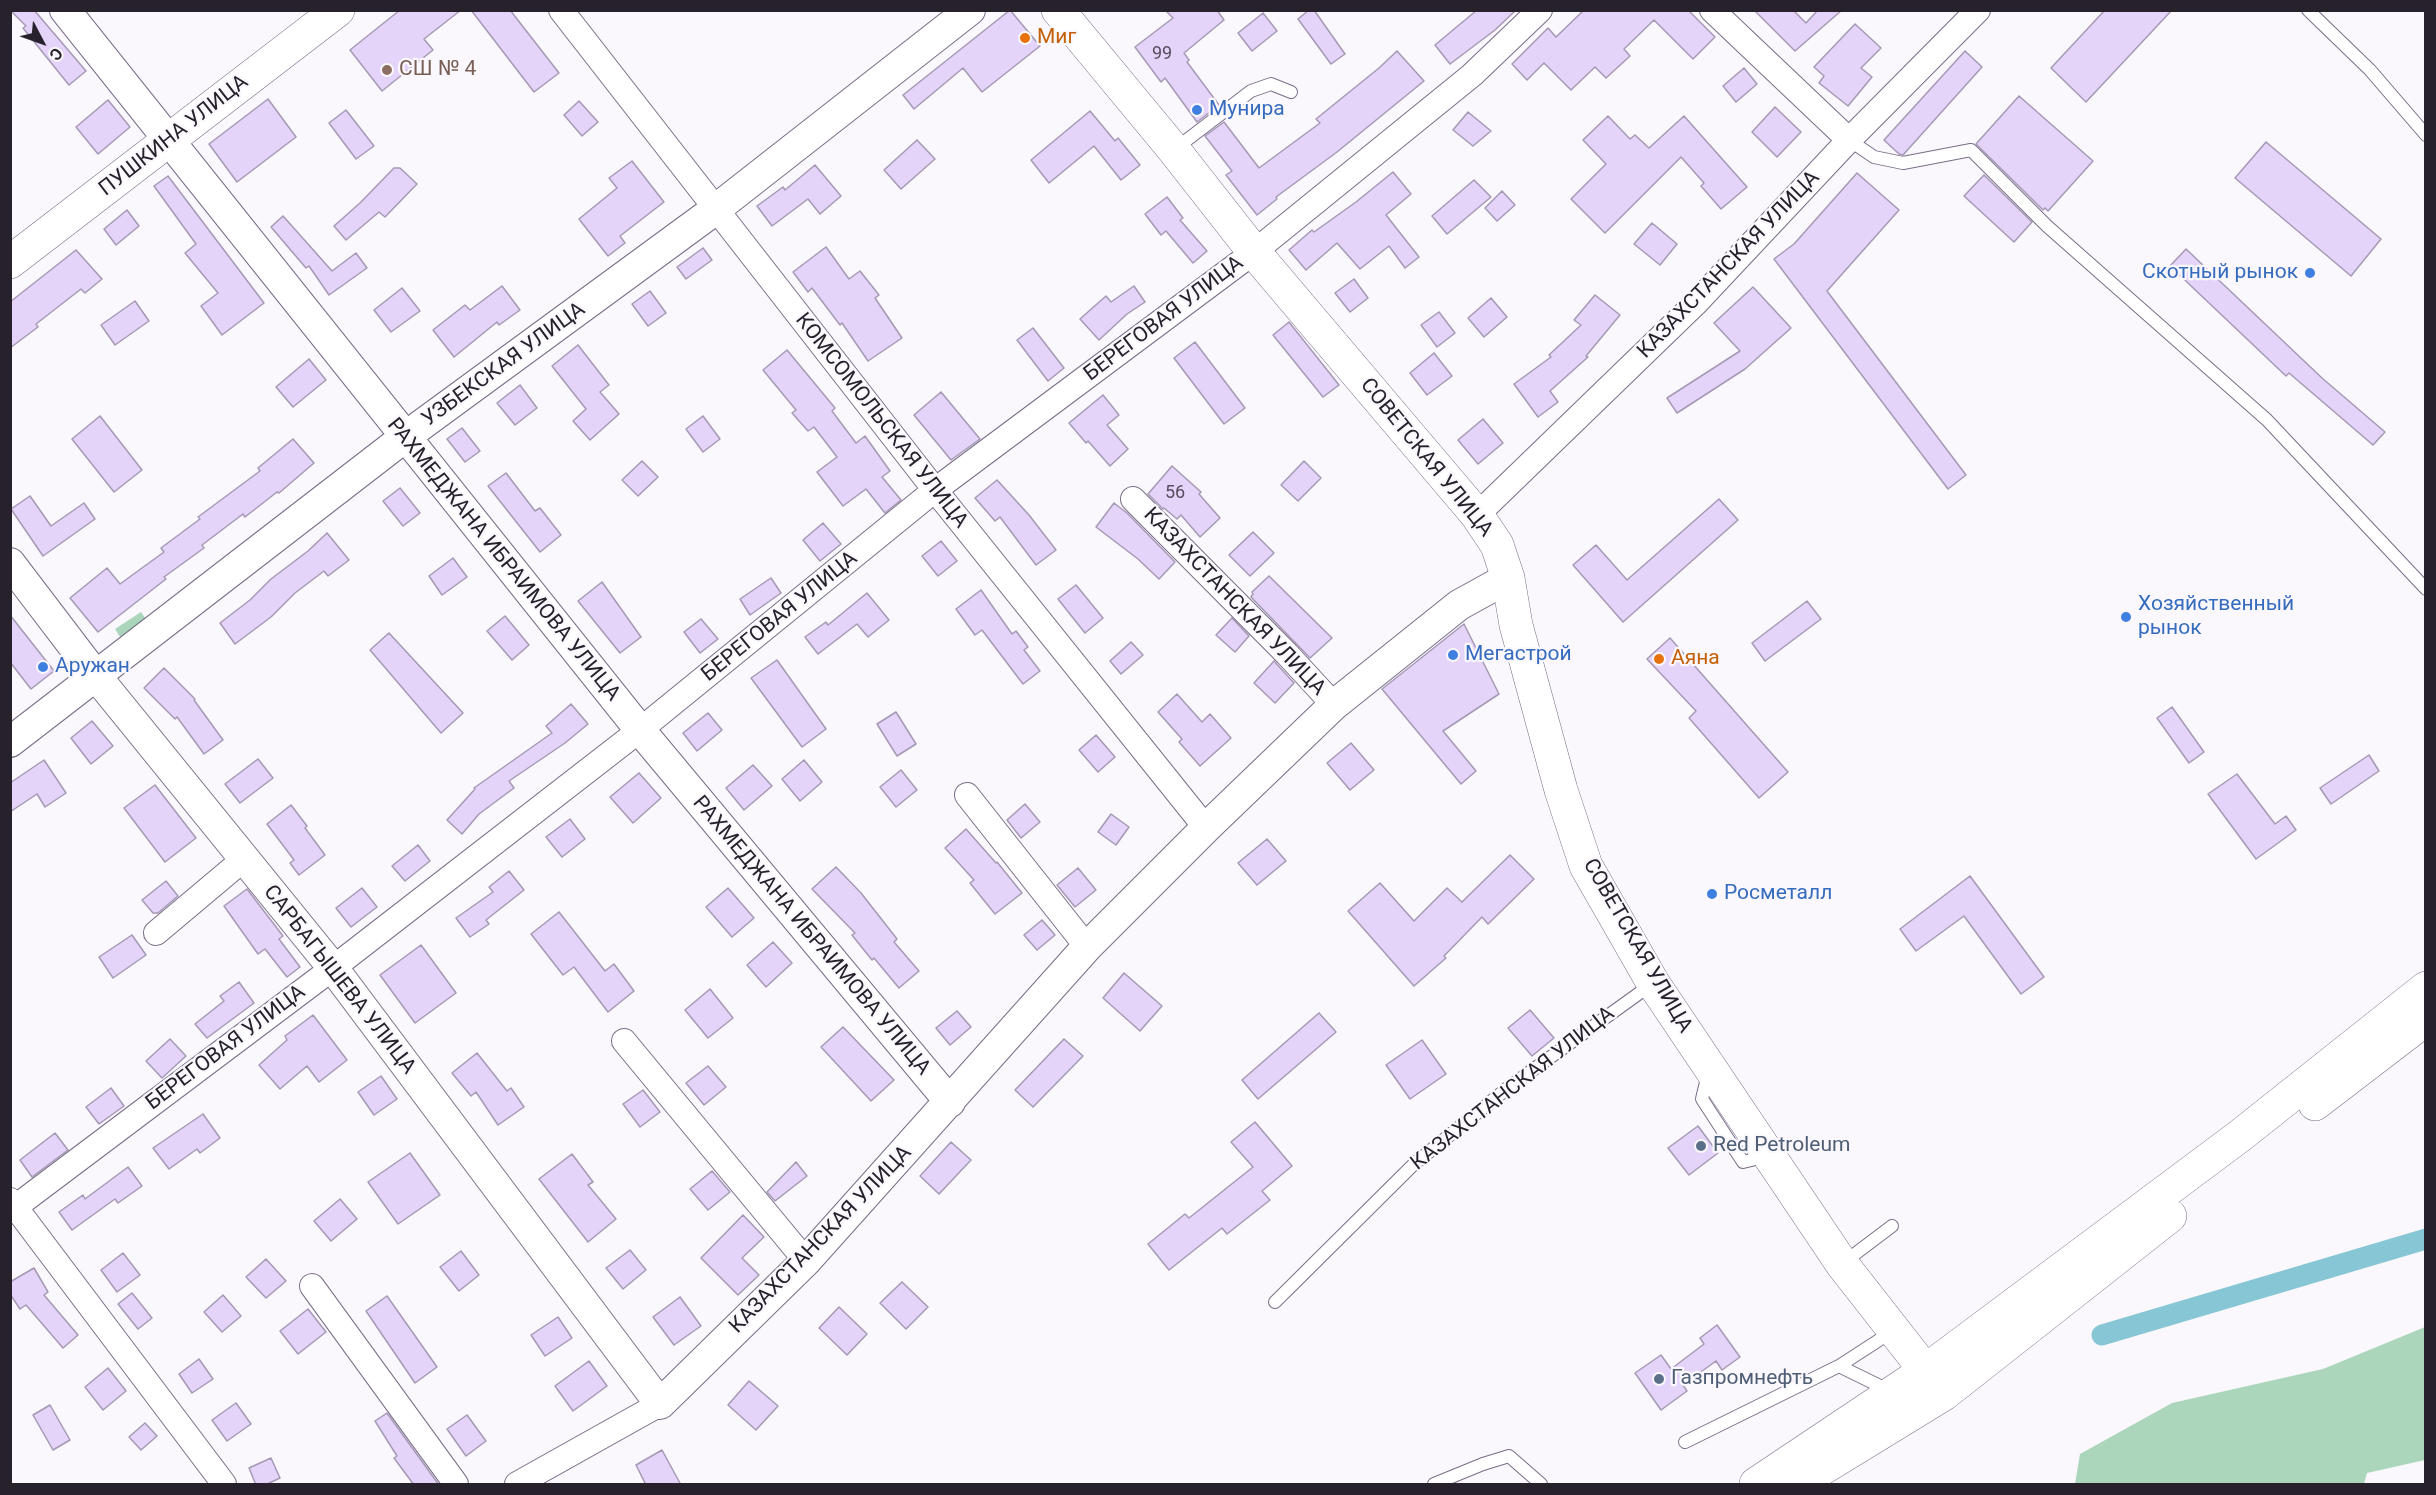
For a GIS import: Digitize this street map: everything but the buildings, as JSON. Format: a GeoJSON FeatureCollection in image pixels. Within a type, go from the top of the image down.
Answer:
{"type":"FeatureCollection","features":[{"type":"Feature","properties":{"kind":"main road","name":"ПУШКИНА УЛИЦА"},"geometry":{"type":"LineString","coordinates":[[10,262],[338,10]]}},
{"type":"Feature","properties":{"kind":"main road","name":"СОВЕТСКАЯ УЛИЦА"},"geometry":{"type":"LineString","coordinates":[[1058,10],[1174,150],[1254,252],[1477,515],[1497,544],[1508,578],[1519,636],[1561,790],[1586,866],[1653,983],[1842,1264],[1935,1382]]}},
{"type":"Feature","properties":{"kind":"main road"},"geometry":{"type":"LineString","coordinates":[[1756,1485],[1894,1393],[1935,1382],[2426,988]]}},
{"type":"Feature","properties":{"kind":"main road"},"geometry":{"type":"LineString","coordinates":[[1797,1485],[2426,1019]]}},
{"type":"Feature","properties":{"kind":"street","name":"РАХМЕДЖАНА ИБРАИМОВА УЛИЦА"},"geometry":{"type":"LineString","coordinates":[[65,10],[640,730],[950,1102]]}},
{"type":"Feature","properties":{"kind":"street","name":"КОМСОМОЛЬСКАЯ УЛИЦА"},"geometry":{"type":"LineString","coordinates":[[561,10],[935,490],[1206,828]]}},
{"type":"Feature","properties":{"kind":"street","name":"УЗБЕКСКАЯ УЛИЦА"},"geometry":{"type":"LineString","coordinates":[[10,742],[405,437],[716,209],[970,10]]}},
{"type":"Feature","properties":{"kind":"street","name":"БЕРЕГОВАЯ УЛИЦА"},"geometry":{"type":"LineString","coordinates":[[12,1206],[333,968],[640,730],[935,490],[1254,252],[1472,75],[1540,10]]}},
{"type":"Feature","properties":{"kind":"street"},"geometry":{"type":"LineString","coordinates":[[1712,10],[1848,140]]}},
{"type":"Feature","properties":{"kind":"street","name":"КАЗАХСТАНСКАЯ УЛИЦА"},"geometry":{"type":"LineString","coordinates":[[1477,515],[1695,304],[1848,140],[1977,10]]}},
{"type":"Feature","properties":{"kind":"street","name":"КАЗАХСТАНСКАЯ УЛИЦА"},"geometry":{"type":"LineString","coordinates":[[1133,499],[1287,654],[1334,705]]}},
{"type":"Feature","properties":{"kind":"street","name":"САРБАГЫШЕВА УЛИЦА"},"geometry":{"type":"LineString","coordinates":[[10,562],[96,676],[333,968],[660,1404]]}},
{"type":"Feature","properties":{"kind":"street","name":"КАЗАХСТАНСКАЯ УЛИЦА"},"geometry":{"type":"LineString","coordinates":[[517,1485],[660,1404],[806,1262],[1087,947],[1206,828],[1334,705],[1459,605],[1508,578]]}},
{"type":"Feature","properties":{"kind":"street"},"geometry":{"type":"LineString","coordinates":[[967,795],[1087,947]]}},
{"type":"Feature","properties":{"kind":"street"},"geometry":{"type":"LineString","coordinates":[[156,933],[244,859]]}},
{"type":"Feature","properties":{"kind":"street"},"geometry":{"type":"LineString","coordinates":[[624,1041],[806,1262]]}},
{"type":"Feature","properties":{"kind":"street"},"geometry":{"type":"LineString","coordinates":[[12,1206],[224,1485]]}},
{"type":"Feature","properties":{"kind":"street"},"geometry":{"type":"LineString","coordinates":[[312,1286],[456,1485]]}},
{"type":"Feature","properties":{"kind":"lane"},"geometry":{"type":"LineString","coordinates":[[2308,10],[2370,70],[2426,135]]}},
{"type":"Feature","properties":{"kind":"lane"},"geometry":{"type":"LineString","coordinates":[[1174,150],[1251,91],[1271,84],[1291,92]]}},
{"type":"Feature","properties":{"kind":"lane"},"geometry":{"type":"LineString","coordinates":[[1848,140],[1874,157],[1903,163],[1971,150],[2047,226],[2267,420],[2426,589]]}},
{"type":"Feature","properties":{"kind":"lane","name":"КАЗАХСТАНСКАЯ УЛИЦА"},"geometry":{"type":"LineString","coordinates":[[1275,1302],[1414,1164],[1509,1087],[1653,983]]}},
{"type":"Feature","properties":{"kind":"lane"},"geometry":{"type":"LineString","coordinates":[[1842,1264],[1892,1226]]}},
{"type":"Feature","properties":{"kind":"lane"},"geometry":{"type":"LineString","coordinates":[[1685,1442],[1839,1366],[1894,1330]]}},
{"type":"Feature","properties":{"kind":"lane"},"geometry":{"type":"LineString","coordinates":[[1839,1366],[1894,1393]]}},
{"type":"Feature","properties":{"kind":"lane"},"geometry":{"type":"LineString","coordinates":[[1434,1485],[1483,1464],[1509,1456],[1541,1485]]}},
{"type":"Feature","properties":{"kind":"green space"},"geometry":{"type":"Polygon","coordinates":[[[141,612],[150,625],[124,643],[115,629],[141,612]]]}},
{"type":"Feature","properties":{"kind":"green space"},"geometry":{"type":"Polygon","coordinates":[[[2425,1327],[2425,1460],[2367,1473],[2364,1484],[2075,1484],[2080,1454],[2172,1403],[2323,1369],[2425,1327]]]}},
{"type":"Feature","properties":{"kind":"waterway"},"geometry":{"type":"LineString","coordinates":[[2102,1335],[2426,1239]]}},
{"type":"Feature","properties":{"kind":"place","name":"Миг"},"geometry":{"type":"Point","coordinates":[1025,38]}},
{"type":"Feature","properties":{"kind":"place","name":"СШ № 4"},"geometry":{"type":"Point","coordinates":[387,70]}},
{"type":"Feature","properties":{"kind":"place","name":"Мунира"},"geometry":{"type":"Point","coordinates":[1197,110]}},
{"type":"Feature","properties":{"kind":"place","name":"Скотный рынок"},"geometry":{"type":"Point","coordinates":[2310,273]}},
{"type":"Feature","properties":{"kind":"place","name":"Хозяйственный рынок"},"geometry":{"type":"Point","coordinates":[2126,617]}},
{"type":"Feature","properties":{"kind":"place","name":"Мегастрой"},"geometry":{"type":"Point","coordinates":[1453,655]}},
{"type":"Feature","properties":{"kind":"place","name":"Аяна"},"geometry":{"type":"Point","coordinates":[1659,659]}},
{"type":"Feature","properties":{"kind":"place","name":"Аружан"},"geometry":{"type":"Point","coordinates":[43,667]}},
{"type":"Feature","properties":{"kind":"place","name":"Росметалл"},"geometry":{"type":"Point","coordinates":[1712,894]}},
{"type":"Feature","properties":{"kind":"place","name":"Red Petroleum"},"geometry":{"type":"Point","coordinates":[1701,1146]}},
{"type":"Feature","properties":{"kind":"place","name":"Газпромнефть"},"geometry":{"type":"Point","coordinates":[1659,1379]}}]}
